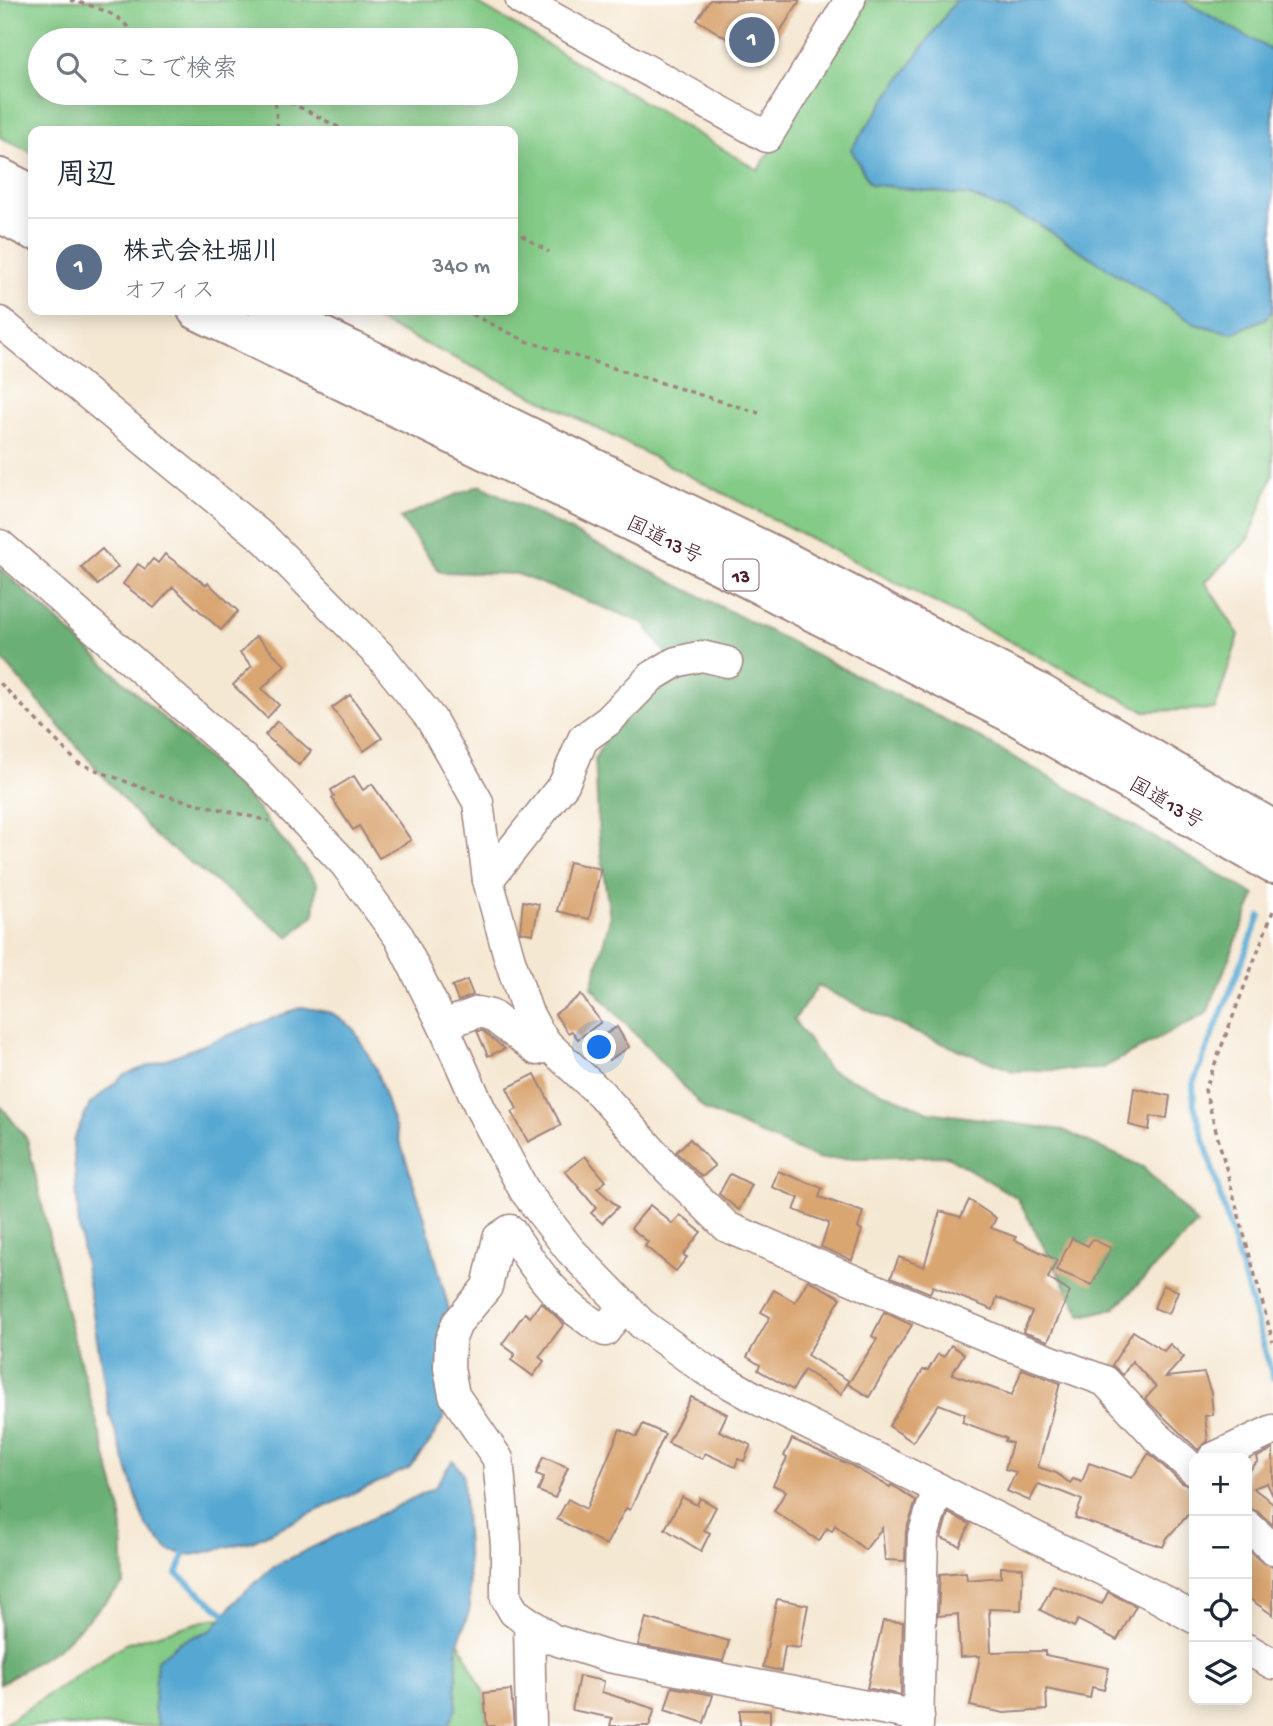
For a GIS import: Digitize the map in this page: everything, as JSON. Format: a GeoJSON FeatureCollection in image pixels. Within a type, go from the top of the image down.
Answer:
{"type":"FeatureCollection","features":[{"type":"Feature","properties":{"kind":"highway"},"geometry":{"type":"LineString","coordinates":[[0,178],[28,192]]}},
{"type":"Feature","properties":{"kind":"highway"},"geometry":{"type":"LineString","coordinates":[[0,213],[28,227]]}},
{"type":"Feature","properties":{"kind":"highway","name":"国道13号"},"geometry":{"type":"LineString","coordinates":[[207,315],[747,578],[1017,716],[1273,864]]}},
{"type":"Feature","properties":{"kind":"highway","name":"国道13号"},"geometry":{"type":"LineString","coordinates":[[278,315],[775,556],[1041,694],[1273,830]]}},
{"type":"Feature","properties":{"kind":"street"},"geometry":{"type":"LineString","coordinates":[[522,0],[766,137],[850,0]]}},
{"type":"Feature","properties":{"kind":"street"},"geometry":{"type":"LineString","coordinates":[[0,322],[266,540],[382,658],[431,719],[478,802],[488,880],[527,1011],[548,1045],[601,1094],[668,1169],[727,1227],[1003,1343],[1105,1381],[1189,1466]]}},
{"type":"Feature","properties":{"kind":"street"},"geometry":{"type":"LineString","coordinates":[[0,545],[256,771],[345,864],[399,937],[443,1024],[480,1108],[524,1190],[570,1250],[642,1324],[704,1368],[761,1401],[1189,1615]]}},
{"type":"Feature","properties":{"kind":"street"},"geometry":{"type":"LineString","coordinates":[[488,880],[564,784],[583,739],[608,721],[651,677],[676,662],[702,656],[727,662]]}},
{"type":"Feature","properties":{"kind":"street"},"geometry":{"type":"LineString","coordinates":[[443,1024],[478,1012],[491,1015],[537,1050],[548,1045]]}},
{"type":"Feature","properties":{"kind":"street"},"geometry":{"type":"LineString","coordinates":[[624,1304],[605,1331],[585,1319],[559,1299],[509,1230],[498,1238],[487,1287],[457,1323],[450,1341],[449,1368],[454,1395],[498,1459],[506,1545],[506,1598],[514,1612],[552,1639],[610,1657],[918,1721],[923,1536],[939,1488]]}},
{"type":"Feature","properties":{"kind":"street"},"geometry":{"type":"LineString","coordinates":[[1224,1453],[1273,1430]]}},
{"type":"Feature","properties":{"kind":"street"},"geometry":{"type":"LineString","coordinates":[[1252,1530],[1273,1549]]}},
{"type":"Feature","properties":{"kind":"street"},"geometry":{"type":"LineString","coordinates":[[529,1623],[531,1726]]}},
{"type":"Feature","properties":{"kind":"street"},"geometry":{"type":"LineString","coordinates":[[1252,1652],[1273,1664]]}},
{"type":"Feature","properties":{"kind":"path"},"geometry":{"type":"LineString","coordinates":[[70,0],[90,5],[119,19],[126,28]]}},
{"type":"Feature","properties":{"kind":"path"},"geometry":{"type":"LineString","coordinates":[[275,105],[277,126]]}},
{"type":"Feature","properties":{"kind":"path"},"geometry":{"type":"LineString","coordinates":[[296,105],[336,126]]}},
{"type":"Feature","properties":{"kind":"path"},"geometry":{"type":"LineString","coordinates":[[518,233],[549,252]]}},
{"type":"Feature","properties":{"kind":"path"},"geometry":{"type":"LineString","coordinates":[[473,315],[526,341],[760,413]]}},
{"type":"Feature","properties":{"kind":"path"},"geometry":{"type":"LineString","coordinates":[[0,683],[78,763],[158,794],[309,828]]}},
{"type":"Feature","properties":{"kind":"path"},"geometry":{"type":"LineString","coordinates":[[1273,911],[1205,1090],[1273,1342]]}},
{"type":"Feature","properties":{"kind":"green space"},"geometry":{"type":"Polygon","coordinates":[[[0,0],[472,0],[758,170],[867,0],[956,0],[851,149],[870,184],[970,196],[1035,222],[1195,324],[1232,333],[1266,318],[1273,309],[1273,474],[1249,539],[1205,582],[1239,635],[1215,709],[1145,711],[548,403],[365,315],[518,315],[518,126],[28,126],[28,151],[0,137],[0,0]]]}},
{"type":"Feature","properties":{"kind":"green space"},"geometry":{"type":"Polygon","coordinates":[[[1182,0],[1273,0],[1273,51],[1182,0]]]}},
{"type":"Feature","properties":{"kind":"green space"},"geometry":{"type":"Polygon","coordinates":[[[480,485],[973,734],[1255,895],[1207,1013],[1101,1069],[1013,1071],[914,1032],[818,986],[794,1020],[829,1070],[929,1112],[1063,1130],[1143,1167],[1197,1224],[1115,1308],[1082,1316],[1017,1198],[947,1156],[818,1159],[705,1110],[592,987],[610,918],[599,838],[595,758],[630,696],[684,680],[644,623],[517,574],[440,572],[400,518],[480,485]]]}},
{"type":"Feature","properties":{"kind":"green space"},"geometry":{"type":"Polygon","coordinates":[[[0,568],[244,792],[317,883],[314,915],[289,937],[155,836],[0,657],[0,568]]]}},
{"type":"Feature","properties":{"kind":"green space"},"geometry":{"type":"Polygon","coordinates":[[[0,1105],[27,1139],[65,1306],[121,1511],[124,1583],[59,1648],[0,1684],[0,1105]]]}},
{"type":"Feature","properties":{"kind":"green space"},"geometry":{"type":"Polygon","coordinates":[[[441,1605],[484,1693],[487,1726],[1,1726],[125,1644],[210,1619],[441,1605]]]}},
{"type":"Feature","properties":{"kind":"water"},"geometry":{"type":"Polygon","coordinates":[[[956,0],[1182,0],[1273,51],[1273,309],[1266,318],[1232,333],[1195,324],[1035,222],[970,196],[870,184],[851,149],[956,0]]]}},
{"type":"Feature","properties":{"kind":"water"},"geometry":{"type":"Polygon","coordinates":[[[302,1007],[332,1013],[353,1028],[376,1069],[424,1215],[449,1310],[451,1404],[430,1442],[409,1468],[252,1541],[193,1555],[170,1551],[146,1526],[109,1412],[79,1228],[73,1141],[90,1104],[124,1075],[302,1007]]]}},
{"type":"Feature","properties":{"kind":"water"},"geometry":{"type":"Polygon","coordinates":[[[453,1460],[463,1474],[470,1608],[457,1647],[456,1709],[448,1726],[159,1726],[154,1710],[157,1660],[180,1642],[212,1630],[240,1596],[274,1566],[434,1488],[453,1460]]]}},
{"type":"Feature","properties":{"kind":"building"},"geometry":{"type":"Polygon","coordinates":[[[710,0],[800,0],[762,60],[697,20],[710,0]]]}},
{"type":"Feature","properties":{"kind":"building"},"geometry":{"type":"Polygon","coordinates":[[[102,549],[118,567],[98,585],[81,567],[102,549]]]}},
{"type":"Feature","properties":{"kind":"building"},"geometry":{"type":"Polygon","coordinates":[[[165,554],[206,585],[208,583],[238,611],[221,630],[173,587],[154,608],[123,584],[138,564],[145,569],[153,559],[158,563],[165,554]]]}},
{"type":"Feature","properties":{"kind":"building"},"geometry":{"type":"Polygon","coordinates":[[[256,636],[285,665],[262,689],[279,705],[267,718],[233,685],[252,666],[240,653],[256,636]]]}},
{"type":"Feature","properties":{"kind":"building"},"geometry":{"type":"Polygon","coordinates":[[[350,695],[382,738],[364,751],[332,708],[350,695]]]}},
{"type":"Feature","properties":{"kind":"building"},"geometry":{"type":"Polygon","coordinates":[[[277,721],[311,751],[299,765],[265,735],[277,721]]]}},
{"type":"Feature","properties":{"kind":"building"},"geometry":{"type":"Polygon","coordinates":[[[354,776],[363,790],[372,784],[411,840],[379,858],[359,826],[353,830],[332,798],[334,796],[331,790],[354,776]]]}},
{"type":"Feature","properties":{"kind":"building"},"geometry":{"type":"Polygon","coordinates":[[[569,862],[601,869],[589,919],[557,911],[569,862]]]}},
{"type":"Feature","properties":{"kind":"building"},"geometry":{"type":"Polygon","coordinates":[[[523,901],[539,904],[533,934],[520,932],[523,901]]]}},
{"type":"Feature","properties":{"kind":"building"},"geometry":{"type":"Polygon","coordinates":[[[467,980],[473,995],[458,1001],[452,986],[467,980]]]}},
{"type":"Feature","properties":{"kind":"building"},"geometry":{"type":"Polygon","coordinates":[[[581,995],[601,1022],[578,1039],[572,1031],[568,1033],[555,1014],[581,995]]]}},
{"type":"Feature","properties":{"kind":"building"},"geometry":{"type":"Polygon","coordinates":[[[617,1027],[629,1047],[609,1060],[596,1040],[617,1027]]]}},
{"type":"Feature","properties":{"kind":"building"},"geometry":{"type":"Polygon","coordinates":[[[477,1031],[483,1031],[505,1049],[488,1056],[477,1031]]]}},
{"type":"Feature","properties":{"kind":"building"},"geometry":{"type":"Polygon","coordinates":[[[535,1074],[561,1125],[528,1142],[512,1112],[517,1109],[507,1088],[535,1074]]]}},
{"type":"Feature","properties":{"kind":"building"},"geometry":{"type":"Polygon","coordinates":[[[1134,1088],[1170,1096],[1167,1118],[1151,1116],[1149,1130],[1129,1125],[1134,1088]]]}},
{"type":"Feature","properties":{"kind":"building"},"geometry":{"type":"Polygon","coordinates":[[[690,1139],[715,1166],[702,1177],[676,1152],[690,1139]]]}},
{"type":"Feature","properties":{"kind":"building"},"geometry":{"type":"Polygon","coordinates":[[[585,1156],[606,1181],[597,1188],[618,1207],[602,1223],[591,1213],[596,1208],[565,1171],[585,1156]]]}},
{"type":"Feature","properties":{"kind":"building"},"geometry":{"type":"Polygon","coordinates":[[[778,1171],[822,1188],[819,1197],[863,1212],[858,1228],[862,1230],[852,1260],[821,1247],[829,1223],[794,1210],[799,1198],[772,1187],[778,1171]]]}},
{"type":"Feature","properties":{"kind":"building"},"geometry":{"type":"Polygon","coordinates":[[[730,1174],[752,1185],[739,1210],[719,1194],[730,1174]]]}},
{"type":"Feature","properties":{"kind":"building"},"geometry":{"type":"Polygon","coordinates":[[[969,1200],[996,1218],[991,1228],[1016,1237],[1015,1240],[1057,1260],[1048,1278],[1070,1292],[1048,1341],[1023,1332],[1032,1312],[997,1297],[993,1310],[933,1286],[930,1293],[891,1277],[899,1257],[924,1267],[940,1211],[961,1217],[969,1200]]]}},
{"type":"Feature","properties":{"kind":"building"},"geometry":{"type":"Polygon","coordinates":[[[650,1205],[673,1224],[680,1215],[701,1232],[683,1255],[687,1257],[676,1271],[645,1246],[648,1242],[631,1228],[650,1205]]]}},
{"type":"Feature","properties":{"kind":"building"},"geometry":{"type":"Polygon","coordinates":[[[1072,1238],[1088,1246],[1092,1239],[1111,1248],[1092,1285],[1056,1270],[1072,1238]]]}},
{"type":"Feature","properties":{"kind":"building"},"geometry":{"type":"Polygon","coordinates":[[[808,1280],[841,1298],[807,1355],[849,1381],[841,1394],[804,1370],[793,1390],[758,1370],[760,1365],[747,1357],[770,1317],[761,1312],[774,1290],[795,1302],[808,1280]]]}},
{"type":"Feature","properties":{"kind":"building"},"geometry":{"type":"Polygon","coordinates":[[[1163,1285],[1178,1291],[1169,1314],[1154,1308],[1163,1285]]]}},
{"type":"Feature","properties":{"kind":"building"},"geometry":{"type":"Polygon","coordinates":[[[541,1302],[564,1324],[539,1357],[544,1361],[533,1376],[511,1360],[515,1354],[502,1344],[525,1313],[530,1317],[541,1302]]]}},
{"type":"Feature","properties":{"kind":"building"},"geometry":{"type":"Polygon","coordinates":[[[884,1312],[912,1325],[869,1397],[848,1384],[877,1339],[872,1336],[884,1312]]]}},
{"type":"Feature","properties":{"kind":"building"},"geometry":{"type":"Polygon","coordinates":[[[1133,1331],[1164,1351],[1170,1344],[1184,1357],[1166,1377],[1204,1373],[1211,1393],[1213,1415],[1205,1416],[1208,1441],[1198,1450],[1145,1399],[1156,1387],[1132,1361],[1123,1375],[1112,1365],[1133,1331]]]}},
{"type":"Feature","properties":{"kind":"building"},"geometry":{"type":"Polygon","coordinates":[[[951,1345],[964,1354],[952,1374],[1012,1395],[1022,1369],[1060,1383],[1038,1467],[1056,1473],[1070,1483],[1073,1479],[1082,1482],[1089,1463],[1132,1478],[1149,1453],[1182,1483],[1189,1485],[1189,1514],[1167,1538],[1163,1547],[1075,1518],[1082,1500],[1062,1492],[1038,1484],[1030,1501],[1007,1491],[1016,1472],[1005,1469],[1012,1443],[1005,1441],[1006,1438],[962,1422],[965,1414],[939,1404],[913,1442],[889,1426],[923,1370],[928,1370],[938,1354],[944,1357],[951,1345]]]}},
{"type":"Feature","properties":{"kind":"building"},"geometry":{"type":"Polygon","coordinates":[[[691,1397],[727,1414],[719,1431],[751,1445],[744,1461],[738,1459],[735,1467],[705,1453],[702,1459],[668,1443],[691,1397]]]}},
{"type":"Feature","properties":{"kind":"building"},"geometry":{"type":"Polygon","coordinates":[[[643,1424],[665,1434],[630,1510],[626,1508],[606,1545],[557,1519],[568,1499],[586,1509],[620,1429],[637,1437],[643,1424]]]}},
{"type":"Feature","properties":{"kind":"building"},"geometry":{"type":"Polygon","coordinates":[[[792,1439],[897,1488],[916,1501],[906,1531],[905,1561],[885,1560],[882,1528],[865,1550],[835,1525],[832,1531],[827,1528],[819,1541],[774,1511],[786,1491],[773,1485],[787,1458],[784,1456],[792,1439]]]}},
{"type":"Feature","properties":{"kind":"building"},"geometry":{"type":"Polygon","coordinates":[[[1273,1449],[1273,1496],[1267,1483],[1253,1488],[1273,1503],[1273,1525],[1252,1510],[1252,1468],[1258,1461],[1257,1457],[1273,1449]]]}},
{"type":"Feature","properties":{"kind":"building"},"geometry":{"type":"Polygon","coordinates":[[[543,1457],[568,1467],[555,1498],[538,1491],[544,1477],[536,1474],[543,1457]]]}},
{"type":"Feature","properties":{"kind":"building"},"geometry":{"type":"Polygon","coordinates":[[[682,1497],[697,1505],[700,1498],[716,1507],[704,1530],[710,1533],[701,1551],[665,1529],[682,1497]]]}},
{"type":"Feature","properties":{"kind":"building"},"geometry":{"type":"Polygon","coordinates":[[[948,1513],[970,1524],[960,1546],[941,1538],[948,1513]]]}},
{"type":"Feature","properties":{"kind":"building"},"geometry":{"type":"Polygon","coordinates":[[[1252,1553],[1262,1562],[1273,1566],[1273,1615],[1252,1600],[1252,1553]]]}},
{"type":"Feature","properties":{"kind":"building"},"geometry":{"type":"Polygon","coordinates":[[[1001,1567],[1023,1568],[1021,1610],[989,1609],[991,1652],[1045,1651],[1045,1655],[1109,1668],[1104,1690],[1092,1687],[1090,1698],[1046,1689],[1047,1710],[1004,1713],[970,1706],[980,1656],[960,1657],[958,1614],[938,1616],[940,1574],[966,1572],[967,1580],[1001,1577],[1001,1567]]]}},
{"type":"Feature","properties":{"kind":"building"},"geometry":{"type":"Polygon","coordinates":[[[1053,1585],[1102,1604],[1108,1592],[1136,1606],[1117,1640],[1078,1620],[1074,1627],[1040,1610],[1053,1585]]]}},
{"type":"Feature","properties":{"kind":"building"},"geometry":{"type":"Polygon","coordinates":[[[777,1599],[808,1605],[800,1648],[785,1646],[781,1671],[763,1667],[777,1599]]]}},
{"type":"Feature","properties":{"kind":"building"},"geometry":{"type":"Polygon","coordinates":[[[646,1618],[729,1641],[723,1661],[638,1645],[646,1618]]]}},
{"type":"Feature","properties":{"kind":"building"},"geometry":{"type":"Polygon","coordinates":[[[883,1621],[903,1622],[901,1695],[867,1688],[883,1621]]]}},
{"type":"Feature","properties":{"kind":"building"},"geometry":{"type":"Polygon","coordinates":[[[579,1676],[604,1681],[602,1692],[655,1709],[649,1726],[610,1726],[612,1718],[572,1710],[579,1676]]]}},
{"type":"Feature","properties":{"kind":"building"},"geometry":{"type":"Polygon","coordinates":[[[672,1687],[713,1695],[704,1723],[665,1710],[672,1687]]]}},
{"type":"Feature","properties":{"kind":"building"},"geometry":{"type":"Polygon","coordinates":[[[511,1690],[514,1726],[487,1726],[484,1693],[511,1690]]]}},
{"type":"Feature","properties":{"kind":"building"},"geometry":{"type":"Polygon","coordinates":[[[740,1710],[770,1710],[770,1726],[740,1726],[740,1710]]]}},
{"type":"Feature","properties":{"kind":"waterway"},"geometry":{"type":"LineString","coordinates":[[1260,916],[1193,1084],[1194,1105],[1273,1378]]}},
{"type":"Feature","properties":{"kind":"waterway"},"geometry":{"type":"LineString","coordinates":[[185,1553],[177,1574],[225,1614]]}},
{"type":"Feature","properties":{"kind":"place","name":"株式会社堀川"},"geometry":{"type":"Point","coordinates":[752,40]}}]}
